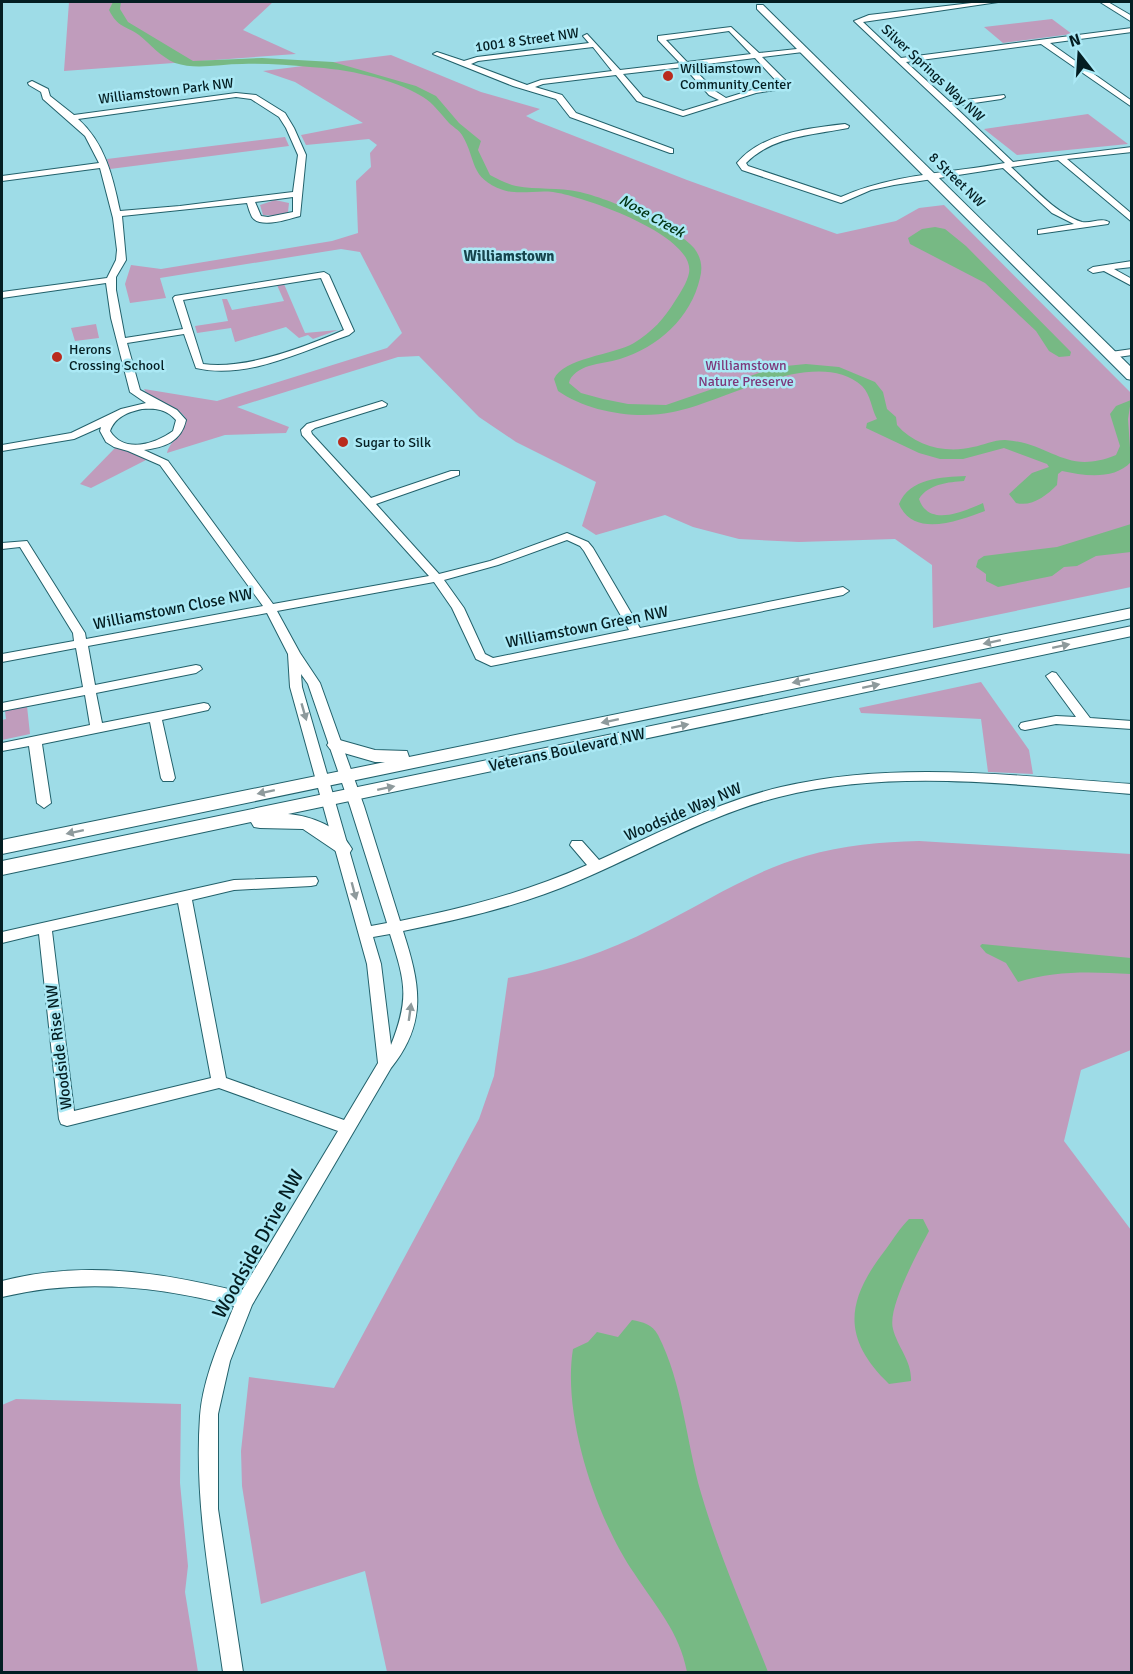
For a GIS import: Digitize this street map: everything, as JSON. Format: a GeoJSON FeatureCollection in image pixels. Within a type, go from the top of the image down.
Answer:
{"type":"FeatureCollection","features":[{"type":"Feature","properties":{"kind":"main road","name":"8 Street NW"},"geometry":{"type":"LineString","coordinates":[[757,4],[1131,376]]}},
{"type":"Feature","properties":{"kind":"main road","name":"Veterans Boulevard NW"},"geometry":{"type":"LineString","coordinates":[[2,847],[1131,613]]}},
{"type":"Feature","properties":{"kind":"main road","name":"Veterans Boulevard NW"},"geometry":{"type":"LineString","coordinates":[[2,868],[1131,631]]}},
{"type":"Feature","properties":{"kind":"main road"},"geometry":{"type":"LineString","coordinates":[[336,745],[375,756],[460,752]]}},
{"type":"Feature","properties":{"kind":"main road"},"geometry":{"type":"LineString","coordinates":[[204,825],[272,821],[311,823],[321,828],[343,849]]}},
{"type":"Feature","properties":{"kind":"street","name":"Silver Springs Way NW"},"geometry":{"type":"LineString","coordinates":[[994,2],[859,20],[860,24],[948,105],[1055,211],[1066,228]]}},
{"type":"Feature","properties":{"kind":"street"},"geometry":{"type":"LineString","coordinates":[[1104,2],[1131,20]]}},
{"type":"Feature","properties":{"kind":"street","name":"1001 8 Street NW"},"geometry":{"type":"LineString","coordinates":[[587,36],[640,99],[683,114],[754,91],[786,86],[761,57],[731,29],[661,38],[712,93],[725,100]]}},
{"type":"Feature","properties":{"kind":"street"},"geometry":{"type":"LineString","coordinates":[[900,60],[1131,30]]}},
{"type":"Feature","properties":{"kind":"street"},"geometry":{"type":"LineString","coordinates":[[1042,41],[1131,105]]}},
{"type":"Feature","properties":{"kind":"street","name":"1001 8 Street NW"},"geometry":{"type":"LineString","coordinates":[[464,64],[477,59],[594,45]]}},
{"type":"Feature","properties":{"kind":"street"},"geometry":{"type":"LineString","coordinates":[[529,87],[541,82],[618,72],[805,52]]}},
{"type":"Feature","properties":{"kind":"street","name":"1001 8 Street NW"},"geometry":{"type":"LineString","coordinates":[[437,54],[559,97],[573,114],[670,151]]}},
{"type":"Feature","properties":{"kind":"street"},"geometry":{"type":"LineString","coordinates":[[32,83],[45,91],[46,97],[93,141],[103,165],[116,214],[121,259],[111,280],[135,392],[171,410],[181,420],[180,428],[164,452],[164,463],[110,440],[105,430],[135,392]]}},
{"type":"Feature","properties":{"kind":"street","name":"Williamstown Park NW"},"geometry":{"type":"LineString","coordinates":[[71,118],[95,113],[247,95],[282,115],[302,155],[297,214],[279,219],[257,218],[250,201]]}},
{"type":"Feature","properties":{"kind":"street"},"geometry":{"type":"LineString","coordinates":[[948,105],[1000,97]]}},
{"type":"Feature","properties":{"kind":"street"},"geometry":{"type":"LineString","coordinates":[[845,126],[778,141],[759,149],[741,163],[745,168],[841,200],[879,185],[930,176],[1131,149]]}},
{"type":"Feature","properties":{"kind":"street"},"geometry":{"type":"LineString","coordinates":[[1060,157],[1131,219]]}},
{"type":"Feature","properties":{"kind":"street"},"geometry":{"type":"LineString","coordinates":[[2,179],[103,165]]}},
{"type":"Feature","properties":{"kind":"street"},"geometry":{"type":"LineString","coordinates":[[116,214],[297,194]]}},
{"type":"Feature","properties":{"kind":"street","name":"Silver Springs Way NW"},"geometry":{"type":"LineString","coordinates":[[1055,211],[1082,225]]}},
{"type":"Feature","properties":{"kind":"street"},"geometry":{"type":"LineString","coordinates":[[1041,232],[1105,222]]}},
{"type":"Feature","properties":{"kind":"street"},"geometry":{"type":"LineString","coordinates":[[1093,270],[1128,264],[1131,278]]}},
{"type":"Feature","properties":{"kind":"street"},"geometry":{"type":"LineString","coordinates":[[1106,268],[1131,283]]}},
{"type":"Feature","properties":{"kind":"street"},"geometry":{"type":"LineString","coordinates":[[324,275],[349,331],[234,368],[214,370],[199,366],[188,331],[178,298],[324,275]]}},
{"type":"Feature","properties":{"kind":"street"},"geometry":{"type":"LineString","coordinates":[[2,295],[111,280]]}},
{"type":"Feature","properties":{"kind":"street"},"geometry":{"type":"LineString","coordinates":[[123,341],[188,331]]}},
{"type":"Feature","properties":{"kind":"street"},"geometry":{"type":"LineString","coordinates":[[1114,358],[1131,352]]}},
{"type":"Feature","properties":{"kind":"street"},"geometry":{"type":"LineString","coordinates":[[1114,358],[1131,359]]}},
{"type":"Feature","properties":{"kind":"street","name":"Williamstown Green NW"},"geometry":{"type":"LineString","coordinates":[[382,404],[306,430],[310,439],[437,578],[458,608],[480,656],[491,662],[843,591]]}},
{"type":"Feature","properties":{"kind":"street"},"geometry":{"type":"LineString","coordinates":[[2,448],[74,436],[142,406],[159,406]]}},
{"type":"Feature","properties":{"kind":"street"},"geometry":{"type":"LineString","coordinates":[[74,436],[116,443]]}},
{"type":"Feature","properties":{"kind":"street"},"geometry":{"type":"LineString","coordinates":[[128,447],[150,446],[172,437]]}},
{"type":"Feature","properties":{"kind":"street","name":"Woodside Drive NW"},"geometry":{"type":"LineString","coordinates":[[164,463],[270,608],[294,654],[314,683],[347,775],[396,927],[408,968],[412,997],[405,1034],[245,1301],[220,1361],[209,1414],[207,1463],[209,1509],[233,1672]]}},
{"type":"Feature","properties":{"kind":"street"},"geometry":{"type":"LineString","coordinates":[[368,503],[455,473]]}},
{"type":"Feature","properties":{"kind":"street","name":"Williamstown Close NW"},"geometry":{"type":"LineString","coordinates":[[2,658],[437,578],[494,563],[567,536],[584,544],[589,550],[637,634]]}},
{"type":"Feature","properties":{"kind":"street","name":"Williamstown Close NW"},"geometry":{"type":"LineString","coordinates":[[2,546],[23,543],[28,549],[79,633],[82,643]]}},
{"type":"Feature","properties":{"kind":"street"},"geometry":{"type":"LineString","coordinates":[[82,643],[97,728]]}},
{"type":"Feature","properties":{"kind":"street"},"geometry":{"type":"LineString","coordinates":[[294,654],[297,687],[343,849],[378,990],[386,1064]]}},
{"type":"Feature","properties":{"kind":"street"},"geometry":{"type":"LineString","coordinates":[[2,707],[196,669]]}},
{"type":"Feature","properties":{"kind":"street"},"geometry":{"type":"LineString","coordinates":[[1052,676],[1086,722]]}},
{"type":"Feature","properties":{"kind":"street"},"geometry":{"type":"LineString","coordinates":[[2,747],[204,707]]}},
{"type":"Feature","properties":{"kind":"street"},"geometry":{"type":"LineString","coordinates":[[155,717],[168,778]]}},
{"type":"Feature","properties":{"kind":"street"},"geometry":{"type":"LineString","coordinates":[[1024,726],[1056,720],[1131,725]]}},
{"type":"Feature","properties":{"kind":"street"},"geometry":{"type":"LineString","coordinates":[[35,740],[44,803]]}},
{"type":"Feature","properties":{"kind":"street","name":"Woodside Way NW"},"geometry":{"type":"LineString","coordinates":[[365,933],[503,902],[544,889],[734,806],[780,792],[828,782],[866,777],[909,776],[1131,789]]}},
{"type":"Feature","properties":{"kind":"street"},"geometry":{"type":"LineString","coordinates":[[577,845],[597,867]]}},
{"type":"Feature","properties":{"kind":"street"},"geometry":{"type":"LineString","coordinates":[[2,938],[243,884],[311,881]]}},
{"type":"Feature","properties":{"kind":"street"},"geometry":{"type":"LineString","coordinates":[[184,896],[219,1082],[348,1128]]}},
{"type":"Feature","properties":{"kind":"street","name":"Woodside Rise NW"},"geometry":{"type":"LineString","coordinates":[[45,928],[67,1119],[219,1082]]}},
{"type":"Feature","properties":{"kind":"street"},"geometry":{"type":"LineString","coordinates":[[2,1289],[61,1280],[108,1278],[156,1281],[245,1301]]}},
{"type":"Feature","properties":{"kind":"green space"},"geometry":{"type":"Polygon","coordinates":[[[69,2],[273,2],[243,30],[296,54],[64,71],[69,2]]]}},
{"type":"Feature","properties":{"kind":"green space"},"geometry":{"type":"Polygon","coordinates":[[[1052,19],[1072,34],[1003,43],[984,27],[1052,19]]]}},
{"type":"Feature","properties":{"kind":"green space","name":"Williamstown Nature Preserve"},"geometry":{"type":"Polygon","coordinates":[[[391,55],[481,92],[540,109],[526,116],[536,121],[687,180],[837,234],[896,221],[919,208],[944,205],[1131,393],[1131,587],[933,628],[932,565],[895,539],[799,542],[739,539],[693,527],[665,515],[596,535],[582,526],[596,482],[516,442],[479,417],[419,356],[398,357],[237,407],[289,427],[286,433],[225,435],[167,453],[184,428],[185,417],[175,409],[152,398],[144,389],[217,401],[387,348],[402,333],[360,252],[341,249],[160,278],[166,298],[130,303],[125,284],[131,265],[161,269],[332,241],[358,233],[356,181],[371,167],[370,153],[377,145],[369,139],[306,145],[301,135],[363,123],[295,82],[263,71],[391,55]]]}},
{"type":"Feature","properties":{"kind":"green space"},"geometry":{"type":"Polygon","coordinates":[[[1088,114],[1128,144],[1017,155],[984,129],[1088,114]]]}},
{"type":"Feature","properties":{"kind":"green space"},"geometry":{"type":"Polygon","coordinates":[[[285,137],[289,146],[110,169],[107,159],[285,137]]]}},
{"type":"Feature","properties":{"kind":"green space"},"geometry":{"type":"Polygon","coordinates":[[[275,200],[289,203],[288,212],[277,216],[263,215],[260,205],[275,200]]]}},
{"type":"Feature","properties":{"kind":"green space"},"geometry":{"type":"Polygon","coordinates":[[[284,284],[305,333],[338,330],[313,339],[308,335],[299,338],[286,327],[235,342],[231,328],[197,333],[195,326],[228,321],[222,299],[227,299],[232,310],[284,301],[277,285],[284,284]]]}},
{"type":"Feature","properties":{"kind":"green space"},"geometry":{"type":"Polygon","coordinates":[[[96,324],[99,338],[75,341],[71,328],[96,324]]]}},
{"type":"Feature","properties":{"kind":"green space"},"geometry":{"type":"Polygon","coordinates":[[[115,448],[135,453],[146,460],[91,488],[80,484],[115,448]]]}},
{"type":"Feature","properties":{"kind":"green space"},"geometry":{"type":"Polygon","coordinates":[[[981,682],[1029,750],[1033,774],[988,772],[981,719],[861,713],[859,708],[981,682]]]}},
{"type":"Feature","properties":{"kind":"green space"},"geometry":{"type":"Polygon","coordinates":[[[27,706],[30,734],[2,740],[2,720],[6,719],[5,711],[27,706]]]}},
{"type":"Feature","properties":{"kind":"green space"},"geometry":{"type":"Polygon","coordinates":[[[919,841],[1131,854],[1131,1050],[1081,1070],[1064,1141],[1131,1230],[1131,1672],[387,1672],[365,1571],[261,1604],[242,1486],[241,1451],[249,1377],[334,1388],[479,1119],[494,1076],[508,978],[564,964],[619,945],[747,879],[786,862],[848,847],[919,841]]]}},
{"type":"Feature","properties":{"kind":"green space"},"geometry":{"type":"Polygon","coordinates":[[[16,1399],[181,1404],[180,1483],[188,1566],[185,1592],[198,1672],[2,1672],[2,1405],[16,1399]]]}},
{"type":"Feature","properties":{"kind":"shaded area"},"geometry":{"type":"Polygon","coordinates":[[[113,2],[121,2],[120,9],[128,22],[193,61],[262,58],[333,62],[416,86],[436,96],[459,123],[481,141],[478,150],[490,175],[516,186],[572,190],[592,195],[641,214],[685,240],[698,255],[701,270],[696,292],[681,318],[660,339],[634,354],[589,366],[576,372],[569,383],[581,393],[628,404],[666,405],[776,367],[806,364],[839,367],[875,382],[883,392],[887,409],[896,417],[897,425],[922,443],[942,449],[963,449],[1005,440],[1021,442],[1071,460],[1084,462],[1099,461],[1116,455],[1120,446],[1110,414],[1116,406],[1131,400],[1128,419],[1131,462],[1124,468],[1108,474],[1089,475],[1062,471],[1058,474],[1057,485],[1043,497],[1033,502],[1016,503],[1009,494],[1032,473],[1049,467],[1047,464],[1004,448],[963,459],[940,459],[919,453],[866,428],[867,423],[877,419],[862,386],[843,375],[820,372],[795,374],[769,380],[694,407],[659,414],[613,412],[570,398],[558,391],[554,379],[559,372],[567,366],[634,343],[652,330],[671,308],[689,273],[686,259],[675,245],[634,220],[587,201],[553,192],[509,191],[492,185],[479,174],[461,133],[430,102],[411,90],[353,72],[324,68],[259,64],[191,66],[175,63],[116,20],[109,10],[113,2]]]}},
{"type":"Feature","properties":{"kind":"shaded area"},"geometry":{"type":"Polygon","coordinates":[[[935,227],[945,229],[966,246],[1071,352],[1070,356],[1059,357],[1049,351],[1036,331],[985,283],[910,244],[908,238],[922,229],[935,227]]]}},
{"type":"Feature","properties":{"kind":"shaded area"},"geometry":{"type":"Polygon","coordinates":[[[966,476],[964,481],[933,487],[919,499],[924,508],[939,515],[957,513],[983,503],[985,511],[951,522],[926,524],[906,515],[899,504],[904,495],[918,484],[937,478],[966,476]]]}},
{"type":"Feature","properties":{"kind":"shaded area"},"geometry":{"type":"Polygon","coordinates":[[[1131,524],[1131,552],[1096,556],[1077,566],[1064,567],[1052,576],[998,587],[986,581],[986,574],[976,567],[978,560],[984,556],[1057,547],[1131,524]]]}},
{"type":"Feature","properties":{"kind":"shaded area"},"geometry":{"type":"Polygon","coordinates":[[[982,944],[1131,958],[1131,974],[1089,972],[1060,974],[1018,982],[1006,963],[986,953],[980,946],[982,944]]]}},
{"type":"Feature","properties":{"kind":"shaded area"},"geometry":{"type":"Polygon","coordinates":[[[909,1219],[923,1219],[929,1231],[899,1294],[892,1320],[895,1336],[909,1367],[911,1381],[889,1384],[873,1367],[862,1350],[856,1334],[854,1318],[857,1301],[873,1267],[909,1219]]]}},
{"type":"Feature","properties":{"kind":"shaded area"},"geometry":{"type":"Polygon","coordinates":[[[632,1320],[653,1328],[666,1354],[679,1393],[696,1473],[708,1516],[768,1672],[687,1672],[673,1632],[620,1550],[595,1495],[577,1434],[571,1375],[573,1349],[588,1342],[597,1332],[618,1337],[632,1320]]]}},
{"type":"Feature","properties":{"kind":"place","name":"Williamstown Community Center"},"geometry":{"type":"Point","coordinates":[668,76]}},
{"type":"Feature","properties":{"kind":"place","name":"Herons Crossing School"},"geometry":{"type":"Point","coordinates":[57,357]}},
{"type":"Feature","properties":{"kind":"place","name":"Sugar to Silk"},"geometry":{"type":"Point","coordinates":[343,442]}},
{"type":"Feature","properties":{"kind":"district","name":"Williamstown"},"geometry":{"type":"Point","coordinates":[509,256]}},
{"type":"Feature","properties":{"kind":"water label","name":"Nose Creek"},"geometry":{"type":"Point","coordinates":[652,216]}}]}
